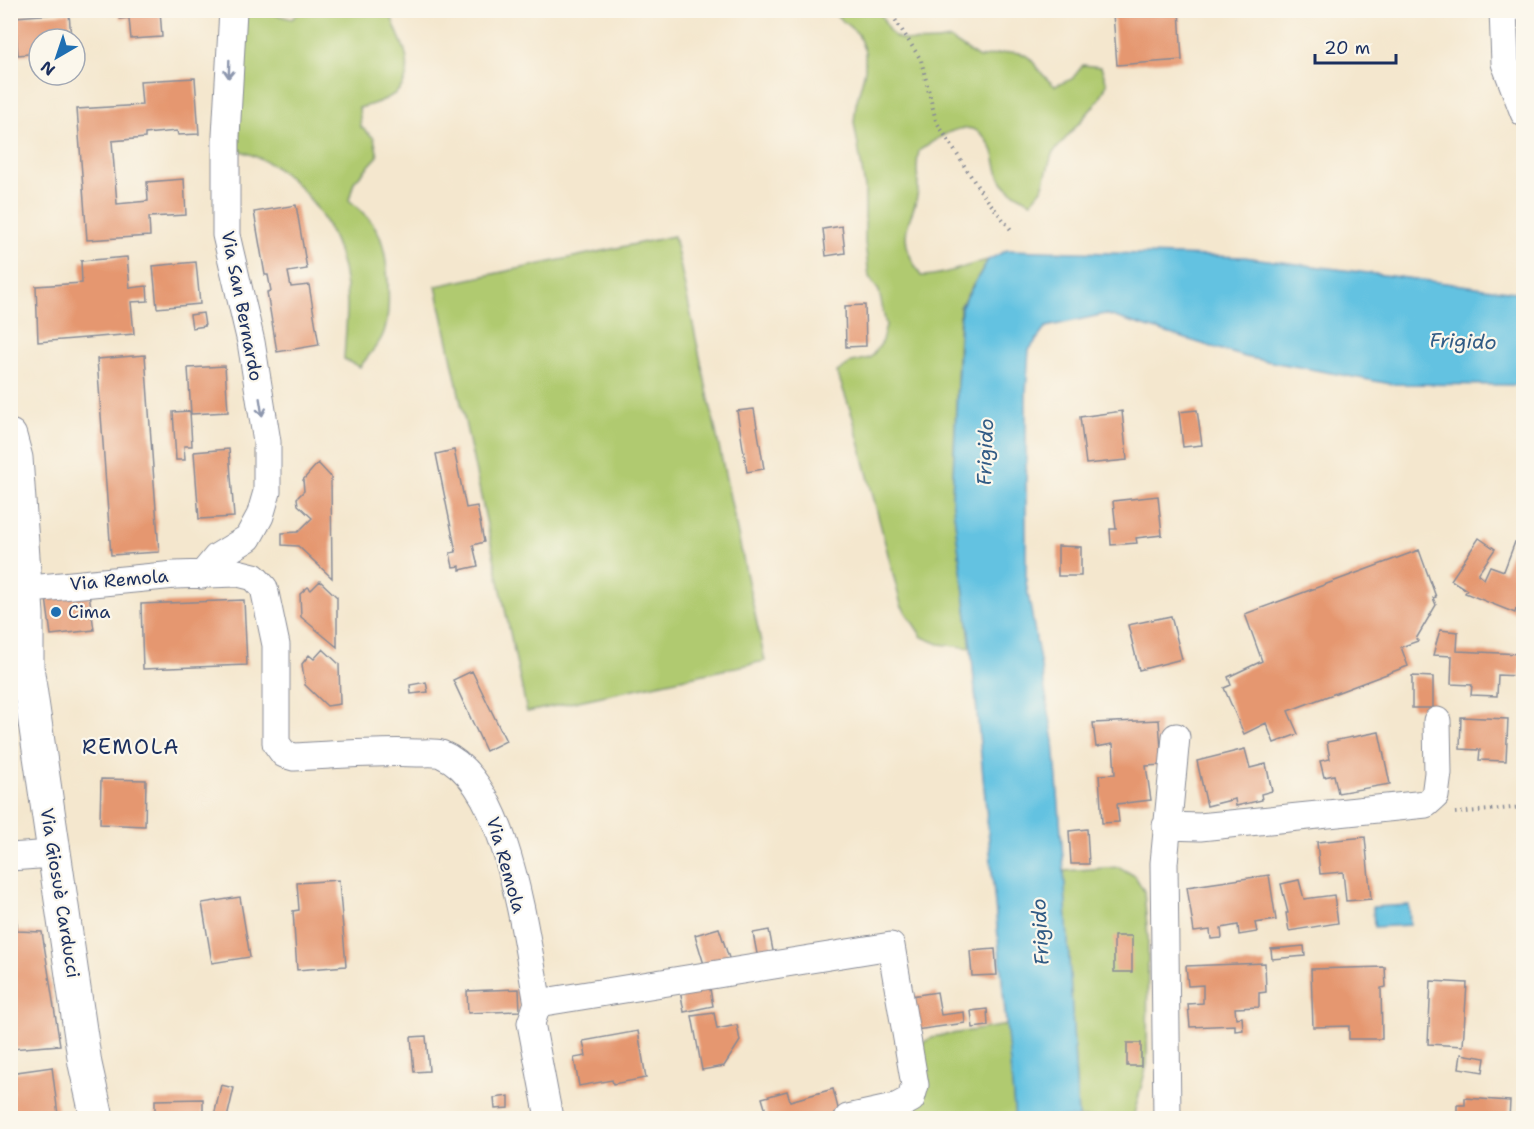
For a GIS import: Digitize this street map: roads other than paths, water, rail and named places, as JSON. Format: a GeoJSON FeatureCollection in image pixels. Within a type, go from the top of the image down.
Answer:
{"type":"FeatureCollection","features":[{"type":"Feature","properties":{"kind":"main road","name":"Via Giosuè Carducci"},"geometry":{"type":"LineString","coordinates":[[10,436],[16,458],[16,594],[52,854],[85,1064],[97,1119]]}},
{"type":"Feature","properties":{"kind":"street","name":"Via San Bernardo"},"geometry":{"type":"LineString","coordinates":[[202,575],[217,557],[249,538],[260,516],[267,492],[267,442],[250,342],[226,235],[226,136],[233,10]]}},
{"type":"Feature","properties":{"kind":"street"},"geometry":{"type":"LineString","coordinates":[[1503,10],[1505,63],[1524,112]]}},
{"type":"Feature","properties":{"kind":"street","name":"Via Remola"},"geometry":{"type":"LineString","coordinates":[[16,594],[107,580],[238,573],[254,577],[264,588],[276,645],[276,743],[284,754],[294,757],[386,752],[440,754],[468,773],[492,811],[504,843],[538,1003]]}},
{"type":"Feature","properties":{"kind":"street"},"geometry":{"type":"LineString","coordinates":[[1166,826],[1200,827],[1426,804],[1435,796],[1438,773],[1437,721]]}},
{"type":"Feature","properties":{"kind":"street"},"geometry":{"type":"LineString","coordinates":[[1167,1119],[1164,863],[1176,737]]}},
{"type":"Feature","properties":{"kind":"street"},"geometry":{"type":"LineString","coordinates":[[10,857],[52,854]]}},
{"type":"Feature","properties":{"kind":"street"},"geometry":{"type":"LineString","coordinates":[[549,1119],[531,1023],[538,1003],[891,946],[915,1085],[911,1099],[894,1107],[848,1119]]}},
{"type":"Feature","properties":{"kind":"water","name":"Frigido"},"geometry":{"type":"Polygon","coordinates":[[[1007,250],[1244,257],[1523,293],[1523,385],[1391,384],[1245,357],[1105,314],[1046,327],[1029,350],[1026,393],[1026,582],[1054,741],[1078,1118],[1015,1118],[971,648],[952,498],[961,307],[988,260],[1007,250]]]}},
{"type":"Feature","properties":{"kind":"water"},"geometry":{"type":"Polygon","coordinates":[[[1409,905],[1410,925],[1374,927],[1373,907],[1409,905]]]}},
{"type":"Feature","properties":{"kind":"place","name":"Cima"},"geometry":{"type":"Point","coordinates":[56,612]}},
{"type":"Feature","properties":{"kind":"district","name":"REMOLA"},"geometry":{"type":"Point","coordinates":[131,747]}}]}
